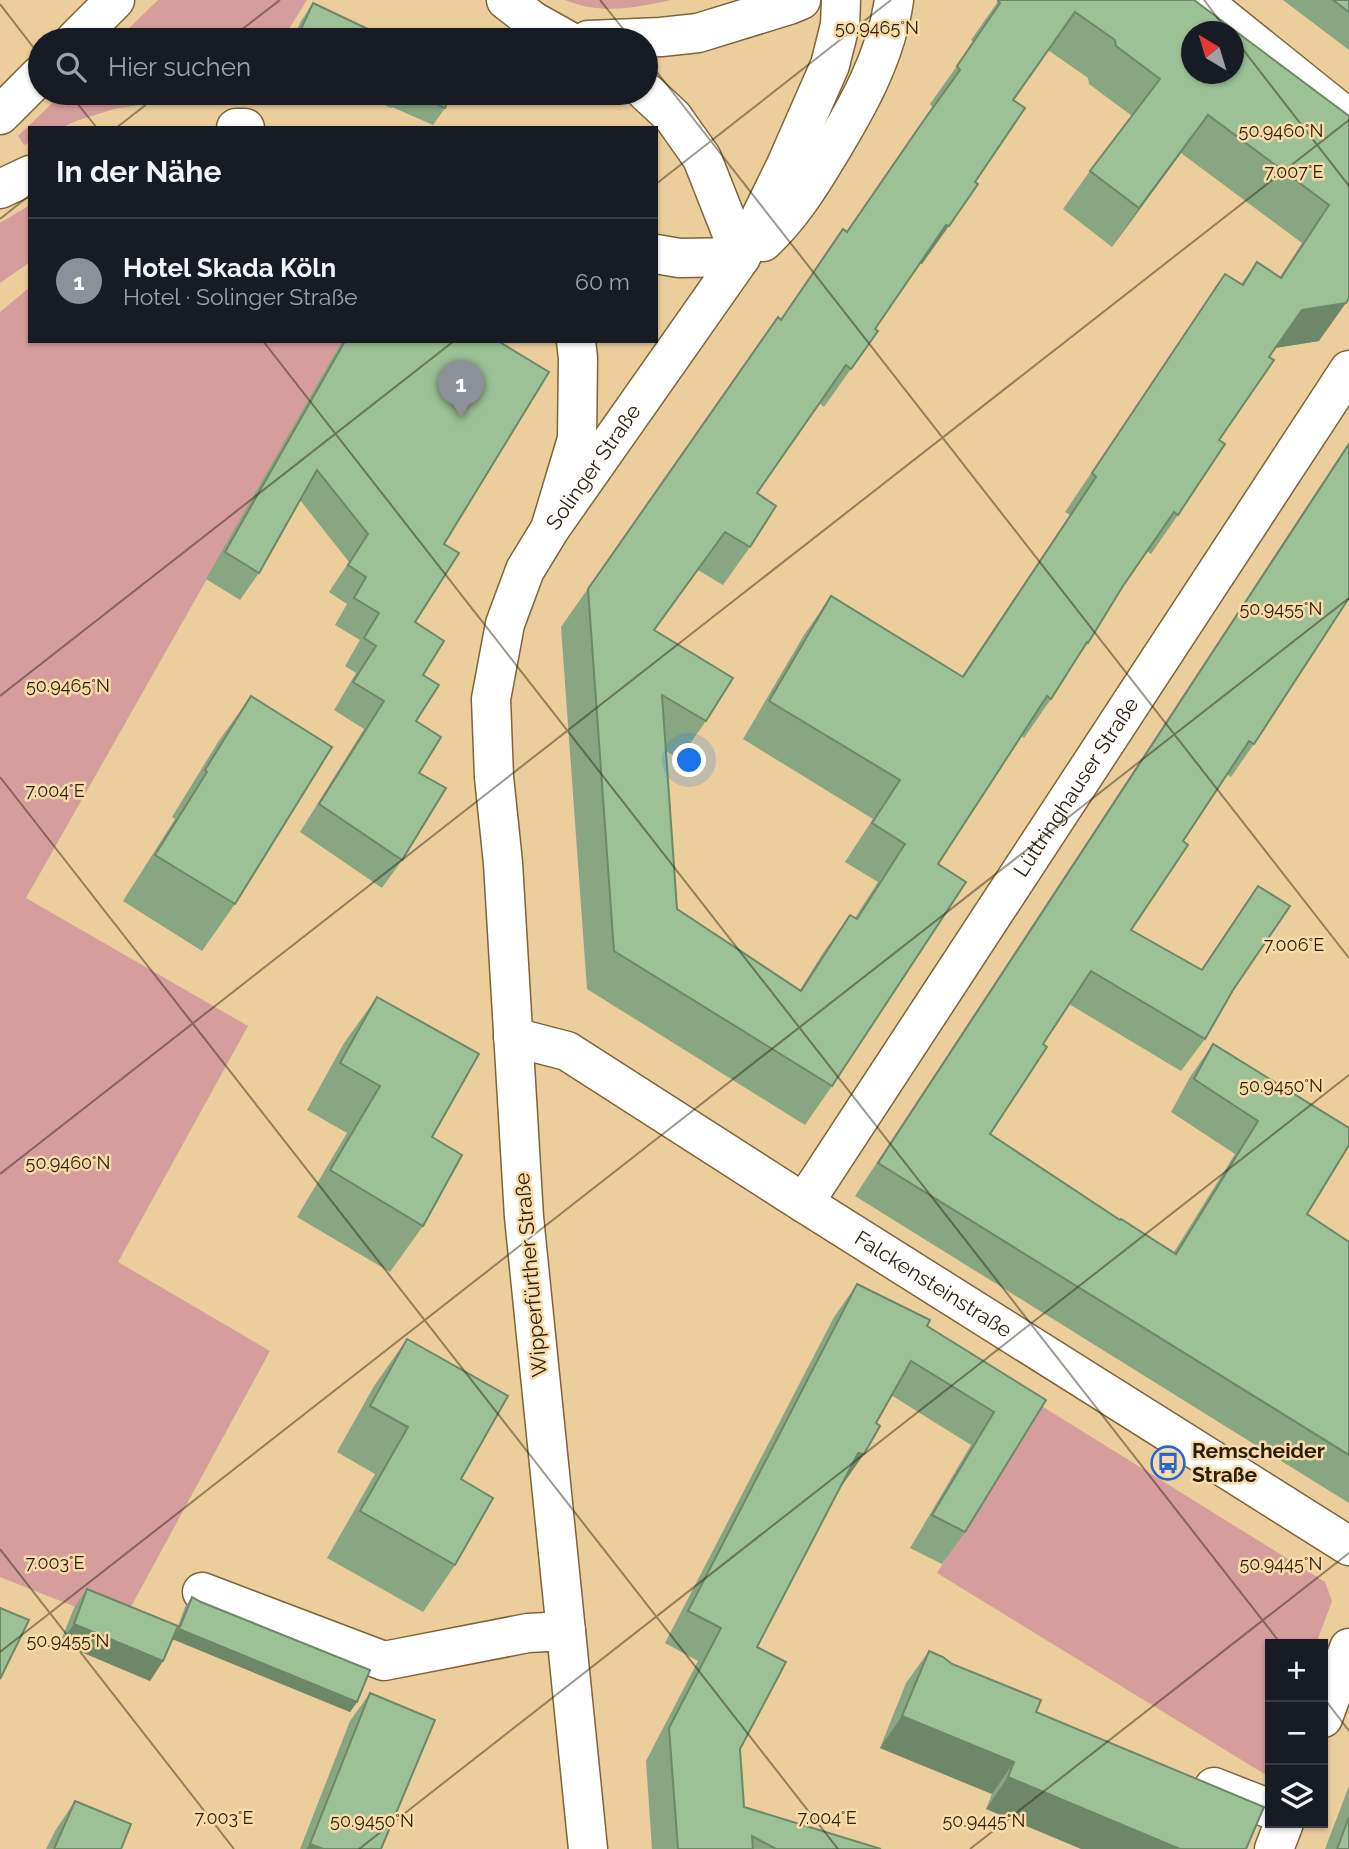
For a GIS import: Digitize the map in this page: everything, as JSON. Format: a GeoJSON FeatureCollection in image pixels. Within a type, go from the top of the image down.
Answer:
{"type":"FeatureCollection","features":[{"type":"Feature","properties":{"kind":"main road"},"geometry":{"type":"LineString","coordinates":[[87,28],[115,0]]}},
{"type":"Feature","properties":{"kind":"main road"},"geometry":{"type":"LineString","coordinates":[[506,0],[546,28]]}},
{"type":"Feature","properties":{"kind":"main road"},"geometry":{"type":"LineString","coordinates":[[661,37],[722,0]]}},
{"type":"Feature","properties":{"kind":"main road"},"geometry":{"type":"LineString","coordinates":[[658,37],[698,33],[801,0]]}},
{"type":"Feature","properties":{"kind":"main road","name":"Solinger Straße"},"geometry":{"type":"LineString","coordinates":[[491,699],[505,624],[525,570],[550,529],[741,257],[786,165],[830,65],[839,25],[841,0]]}},
{"type":"Feature","properties":{"kind":"main road","name":"Solinger Straße"},"geometry":{"type":"LineString","coordinates":[[741,257],[757,247],[786,218],[851,118],[880,56],[891,23],[894,0]]}},
{"type":"Feature","properties":{"kind":"main road"},"geometry":{"type":"LineString","coordinates":[[1201,0],[1349,119]]}},
{"type":"Feature","properties":{"kind":"main road"},"geometry":{"type":"LineString","coordinates":[[0,115],[28,87]]}},
{"type":"Feature","properties":{"kind":"main road"},"geometry":{"type":"LineString","coordinates":[[658,103],[673,117],[702,159],[741,257],[658,254]]}},
{"type":"Feature","properties":{"kind":"main road"},"geometry":{"type":"LineString","coordinates":[[0,189],[28,176]]}},
{"type":"Feature","properties":{"kind":"main road"},"geometry":{"type":"LineString","coordinates":[[550,529],[578,439],[576,343]]}},
{"type":"Feature","properties":{"kind":"main road","name":"Lüttringhauser Straße"},"geometry":{"type":"LineString","coordinates":[[804,1203],[1349,370]]}},
{"type":"Feature","properties":{"kind":"main road","name":"Wipperfürther Straße"},"geometry":{"type":"LineString","coordinates":[[491,699],[524,1217],[589,1849]]}},
{"type":"Feature","properties":{"kind":"main road","name":"Falckensteinstraße"},"geometry":{"type":"LineString","coordinates":[[513,1037],[567,1051],[1349,1546]]}},
{"type":"Feature","properties":{"kind":"main road"},"geometry":{"type":"LineString","coordinates":[[202,1592],[384,1661],[528,1633],[566,1631]]}},
{"type":"Feature","properties":{"kind":"main road"},"geometry":{"type":"LineString","coordinates":[[1328,1705],[1349,1648]]}},
{"type":"Feature","properties":{"kind":"main road"},"geometry":{"type":"LineString","coordinates":[[1181,1774],[1265,1808]]}},
{"type":"Feature","properties":{"kind":"main road"},"geometry":{"type":"LineString","coordinates":[[1274,1849],[1282,1828]]}},
{"type":"Feature","properties":{"kind":"shaded area"},"geometry":{"type":"Polygon","coordinates":[[[158,0],[307,0],[290,28],[129,28],[158,0]]]}},
{"type":"Feature","properties":{"kind":"shaded area"},"geometry":{"type":"Polygon","coordinates":[[[565,0],[671,0],[605,9],[565,0]]]}},
{"type":"Feature","properties":{"kind":"shaded area"},"geometry":{"type":"Polygon","coordinates":[[[50,105],[138,105],[114,109],[65,126],[28,126],[50,105]]]}},
{"type":"Feature","properties":{"kind":"shaded area"},"geometry":{"type":"Polygon","coordinates":[[[28,126],[28,143],[24,145],[18,136],[28,126]]]}},
{"type":"Feature","properties":{"kind":"shaded area"},"geometry":{"type":"Polygon","coordinates":[[[28,206],[28,263],[0,283],[0,223],[28,206]]]}},
{"type":"Feature","properties":{"kind":"shaded area"},"geometry":{"type":"Polygon","coordinates":[[[28,289],[28,343],[341,343],[26,898],[248,1026],[118,1262],[270,1351],[121,1625],[0,1577],[0,312],[28,289]]]}},
{"type":"Feature","properties":{"kind":"shaded area"},"geometry":{"type":"Polygon","coordinates":[[[1040,1405],[1325,1582],[1332,1601],[1318,1639],[1265,1639],[1265,1774],[937,1573],[1040,1405]]]}},
{"type":"Feature","properties":{"kind":"building"},"geometry":{"type":"Polygon","coordinates":[[[999,0],[1194,0],[1222,21],[1181,21],[1181,84],[1244,84],[1244,37],[1349,116],[1349,298],[1346,303],[1302,310],[1269,357],[1274,360],[1219,440],[1225,444],[1178,515],[1174,512],[1123,586],[1051,699],[1047,696],[938,864],[966,882],[832,1086],[614,951],[588,589],[778,317],[781,320],[843,229],[847,232],[960,70],[957,66],[1000,3],[999,0]],[[1075,12],[1013,100],[1025,108],[975,182],[978,184],[949,226],[946,225],[851,369],[846,365],[757,493],[776,506],[750,547],[725,532],[654,630],[733,678],[706,721],[662,695],[677,909],[801,991],[850,915],[857,919],[905,844],[872,823],[900,780],[769,701],[831,596],[963,677],[1096,477],[1092,473],[1225,274],[1243,285],[1257,262],[1281,278],[1329,205],[1208,115],[1139,208],[1090,171],[1160,79],[1116,46],[1115,40],[1075,12]]]}},
{"type":"Feature","properties":{"kind":"building"},"geometry":{"type":"Polygon","coordinates":[[[1333,0],[1349,0],[1349,12],[1333,0]]]}},
{"type":"Feature","properties":{"kind":"building"},"geometry":{"type":"Polygon","coordinates":[[[313,3],[366,28],[302,28],[313,3]]]}},
{"type":"Feature","properties":{"kind":"building"},"geometry":{"type":"Polygon","coordinates":[[[344,343],[501,343],[549,372],[444,544],[459,553],[415,622],[444,641],[423,675],[439,685],[416,721],[441,737],[419,773],[446,788],[402,860],[319,804],[384,701],[353,682],[376,646],[364,638],[379,613],[354,598],[366,577],[348,565],[368,534],[317,470],[259,573],[225,552],[344,343]]]}},
{"type":"Feature","properties":{"kind":"building"},"geometry":{"type":"Polygon","coordinates":[[[1349,444],[1349,598],[1254,744],[1249,741],[1183,841],[1188,845],[1131,930],[1202,970],[1258,886],[1290,906],[1233,990],[1205,1039],[1091,971],[1043,1044],[1047,1047],[990,1134],[1176,1254],[1258,1121],[1194,1079],[1213,1044],[1349,1128],[1349,1145],[1307,1214],[1349,1242],[1349,1455],[878,1163],[1349,444]]]}},
{"type":"Feature","properties":{"kind":"building"},"geometry":{"type":"Polygon","coordinates":[[[251,696],[332,747],[235,904],[155,855],[251,696]]]}},
{"type":"Feature","properties":{"kind":"building"},"geometry":{"type":"Polygon","coordinates":[[[377,997],[479,1054],[432,1137],[462,1155],[423,1226],[330,1170],[380,1086],[340,1063],[377,997]]]}},
{"type":"Feature","properties":{"kind":"building"},"geometry":{"type":"Polygon","coordinates":[[[857,1284],[930,1320],[927,1326],[1046,1400],[965,1532],[932,1515],[994,1412],[911,1361],[876,1423],[880,1426],[864,1454],[858,1453],[757,1647],[786,1662],[740,1749],[744,1807],[881,1849],[776,1849],[752,1836],[753,1849],[678,1849],[669,1728],[721,1628],[688,1611],[857,1284]]]}},
{"type":"Feature","properties":{"kind":"building"},"geometry":{"type":"Polygon","coordinates":[[[407,1339],[508,1396],[461,1479],[493,1498],[455,1565],[360,1511],[408,1427],[370,1406],[407,1339]]]}},
{"type":"Feature","properties":{"kind":"building"},"geometry":{"type":"Polygon","coordinates":[[[87,1589],[178,1626],[163,1661],[74,1624],[87,1589]]]}},
{"type":"Feature","properties":{"kind":"building"},"geometry":{"type":"Polygon","coordinates":[[[192,1597],[370,1670],[357,1702],[179,1629],[192,1597]]]}},
{"type":"Feature","properties":{"kind":"building"},"geometry":{"type":"Polygon","coordinates":[[[0,1608],[29,1620],[0,1679],[0,1608]]]}},
{"type":"Feature","properties":{"kind":"building"},"geometry":{"type":"Polygon","coordinates":[[[929,1651],[952,1664],[1041,1700],[1036,1712],[1264,1807],[1246,1849],[1180,1849],[1008,1777],[1014,1762],[902,1716],[929,1651]]]}},
{"type":"Feature","properties":{"kind":"building"},"geometry":{"type":"Polygon","coordinates":[[[370,1693],[435,1720],[381,1849],[323,1849],[310,1844],[370,1693]]]}},
{"type":"Feature","properties":{"kind":"building"},"geometry":{"type":"Polygon","coordinates":[[[75,1801],[131,1824],[121,1849],[54,1849],[75,1801]]]}},
{"type":"Feature","properties":{"kind":"building"},"geometry":{"type":"Polygon","coordinates":[[[1349,1817],[1349,1849],[1337,1849],[1349,1817]]]}},
{"type":"Feature","properties":{"kind":"place","name":"Hotel Skada Köln"},"geometry":{"type":"Point","coordinates":[461,418]}},
{"type":"Feature","properties":{"kind":"place","name":"Remscheider Straße"},"geometry":{"type":"Point","coordinates":[1168,1463]}}]}
